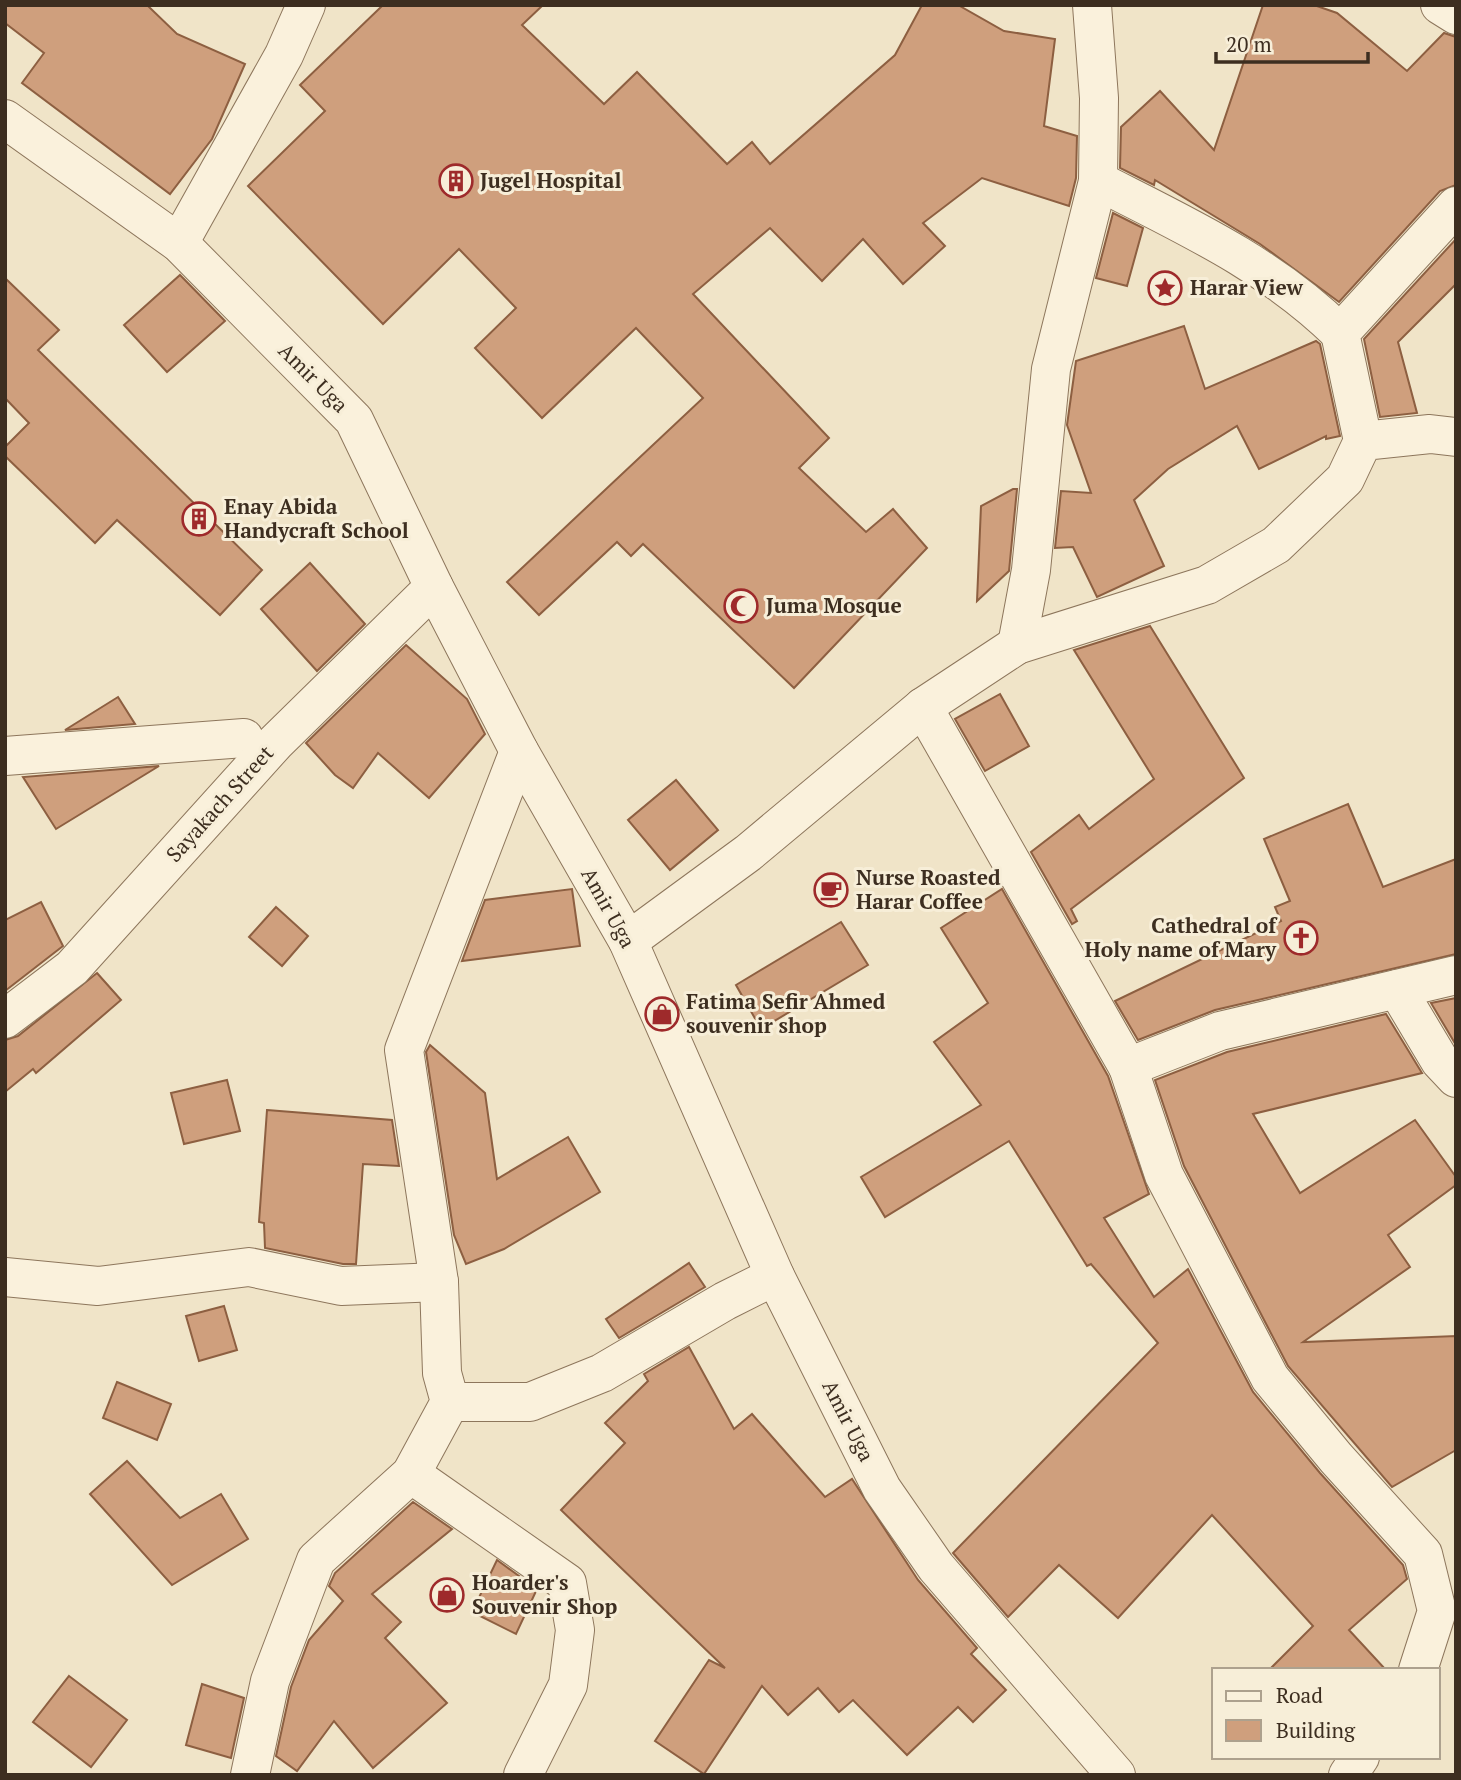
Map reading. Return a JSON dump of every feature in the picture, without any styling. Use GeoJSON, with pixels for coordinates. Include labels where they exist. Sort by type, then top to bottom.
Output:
{"type":"FeatureCollection","features":[{"type":"Feature","properties":{"kind":"street"},"geometry":{"type":"LineString","coordinates":[[179,243],[284,55],[306,5]]}},
{"type":"Feature","properties":{"kind":"street"},"geometry":{"type":"LineString","coordinates":[[1017,645],[1031,570],[1051,369],[1098,181],[1099,98],[1091,5]]}},
{"type":"Feature","properties":{"kind":"street"},"geometry":{"type":"LineString","coordinates":[[1440,5],[1456,15]]}},
{"type":"Feature","properties":{"kind":"street","name":"Amir Uga"},"geometry":{"type":"LineString","coordinates":[[5,119],[179,243],[354,420],[434,587],[519,751],[628,941],[775,1276],[882,1489],[936,1567],[1116,1775]]}},
{"type":"Feature","properties":{"kind":"street"},"geometry":{"type":"LineString","coordinates":[[628,941],[748,853],[923,707],[1017,645],[1207,585],[1276,545],[1345,479],[1363,441],[1340,332],[1312,306],[1245,257],[1098,181]]}},
{"type":"Feature","properties":{"kind":"street"},"geometry":{"type":"LineString","coordinates":[[1340,332],[1456,206]]}},
{"type":"Feature","properties":{"kind":"street"},"geometry":{"type":"LineString","coordinates":[[1363,441],[1430,434],[1456,437]]}},
{"type":"Feature","properties":{"kind":"street","name":"Sayakach Street"},"geometry":{"type":"LineString","coordinates":[[5,1019],[72,968],[275,743],[434,587]]}},
{"type":"Feature","properties":{"kind":"street"},"geometry":{"type":"LineString","coordinates":[[923,707],[1128,1067],[1164,1175],[1270,1378],[1336,1458],[1423,1554],[1437,1611],[1419,1668]]}},
{"type":"Feature","properties":{"kind":"street"},"geometry":{"type":"LineString","coordinates":[[5,756],[244,738]]}},
{"type":"Feature","properties":{"kind":"street"},"geometry":{"type":"LineString","coordinates":[[250,1775],[270,1681],[316,1560],[411,1474],[450,1402],[443,1373],[439,1282],[404,1050],[519,751]]}},
{"type":"Feature","properties":{"kind":"street"},"geometry":{"type":"LineString","coordinates":[[1128,1067],[1220,1031],[1456,975]]}},
{"type":"Feature","properties":{"kind":"street"},"geometry":{"type":"LineString","coordinates":[[1397,989],[1440,1061],[1456,1077]]}},
{"type":"Feature","properties":{"kind":"street"},"geometry":{"type":"LineString","coordinates":[[5,1277],[98,1286],[249,1267],[341,1286],[439,1282]]}},
{"type":"Feature","properties":{"kind":"street"},"geometry":{"type":"LineString","coordinates":[[450,1402],[530,1402],[602,1373],[725,1301],[775,1276]]}},
{"type":"Feature","properties":{"kind":"street"},"geometry":{"type":"LineString","coordinates":[[411,1474],[567,1583],[575,1630],[568,1685],[523,1775]]}},
{"type":"Feature","properties":{"kind":"street"},"geometry":{"type":"LineString","coordinates":[[1348,1775],[1359,1759]]}},
{"type":"Feature","properties":{"kind":"building"},"geometry":{"type":"Polygon","coordinates":[[[5,5],[147,5],[177,34],[245,64],[212,139],[170,194],[22,83],[44,53],[5,23],[5,5]]]}},
{"type":"Feature","properties":{"kind":"building"},"geometry":{"type":"Polygon","coordinates":[[[383,5],[543,5],[522,25],[604,104],[637,72],[727,164],[752,142],[770,164],[895,55],[922,5],[958,5],[1004,31],[1055,39],[1044,126],[1077,136],[1076,178],[1069,206],[982,178],[923,223],[945,246],[903,284],[863,239],[822,281],[770,228],[693,294],[829,438],[799,468],[866,532],[893,509],[927,548],[794,688],[643,544],[631,556],[617,542],[539,615],[507,582],[703,398],[636,328],[542,418],[475,348],[516,308],[459,249],[383,324],[248,186],[325,111],[300,85],[383,5]]]}},
{"type":"Feature","properties":{"kind":"building"},"geometry":{"type":"Polygon","coordinates":[[[1263,5],[1314,5],[1337,13],[1407,71],[1444,33],[1456,37],[1456,185],[1440,191],[1339,302],[1260,244],[1155,180],[1154,185],[1120,168],[1121,127],[1160,91],[1214,150],[1263,5]]]}},
{"type":"Feature","properties":{"kind":"building"},"geometry":{"type":"Polygon","coordinates":[[[1113,213],[1143,228],[1127,286],[1096,278],[1113,213]]]}},
{"type":"Feature","properties":{"kind":"building"},"geometry":{"type":"Polygon","coordinates":[[[1456,239],[1456,284],[1398,342],[1417,413],[1380,417],[1364,339],[1456,239]]]}},
{"type":"Feature","properties":{"kind":"building"},"geometry":{"type":"Polygon","coordinates":[[[180,275],[225,321],[167,372],[124,325],[180,275]]]}},
{"type":"Feature","properties":{"kind":"building"},"geometry":{"type":"Polygon","coordinates":[[[5,278],[59,330],[38,350],[262,570],[220,615],[117,520],[95,543],[5,456],[5,447],[29,423],[5,398],[5,278]]]}},
{"type":"Feature","properties":{"kind":"building"},"geometry":{"type":"Polygon","coordinates":[[[1184,326],[1205,389],[1316,341],[1320,344],[1340,436],[1326,439],[1326,436],[1259,469],[1237,426],[1168,469],[1134,500],[1164,566],[1097,597],[1073,547],[1055,548],[1061,491],[1091,493],[1067,425],[1076,361],[1184,326]]]}},
{"type":"Feature","properties":{"kind":"building"},"geometry":{"type":"Polygon","coordinates":[[[1017,489],[1009,571],[977,601],[981,506],[1017,489]]]}},
{"type":"Feature","properties":{"kind":"building"},"geometry":{"type":"Polygon","coordinates":[[[310,563],[365,624],[317,671],[261,609],[310,563]]]}},
{"type":"Feature","properties":{"kind":"building"},"geometry":{"type":"Polygon","coordinates":[[[1150,626],[1244,778],[1071,909],[1077,921],[1072,924],[1031,852],[1079,815],[1089,829],[1154,779],[1074,650],[1150,626]]]}},
{"type":"Feature","properties":{"kind":"building"},"geometry":{"type":"Polygon","coordinates":[[[406,645],[467,699],[485,734],[429,798],[378,753],[353,788],[335,775],[306,743],[406,645]]]}},
{"type":"Feature","properties":{"kind":"building"},"geometry":{"type":"Polygon","coordinates":[[[1000,694],[1029,746],[985,771],[955,719],[1000,694]]]}},
{"type":"Feature","properties":{"kind":"building"},"geometry":{"type":"Polygon","coordinates":[[[118,697],[135,724],[65,730],[118,697]]]}},
{"type":"Feature","properties":{"kind":"building"},"geometry":{"type":"Polygon","coordinates":[[[159,766],[56,829],[23,777],[159,766]]]}},
{"type":"Feature","properties":{"kind":"building"},"geometry":{"type":"Polygon","coordinates":[[[676,780],[718,830],[670,870],[628,820],[676,780]]]}},
{"type":"Feature","properties":{"kind":"building"},"geometry":{"type":"Polygon","coordinates":[[[1348,804],[1383,887],[1456,859],[1456,954],[1215,1010],[1138,1040],[1115,1001],[1281,921],[1275,907],[1290,901],[1264,839],[1348,804]]]}},
{"type":"Feature","properties":{"kind":"building"},"geometry":{"type":"Polygon","coordinates":[[[572,889],[580,946],[462,961],[485,900],[572,889]]]}},
{"type":"Feature","properties":{"kind":"building"},"geometry":{"type":"Polygon","coordinates":[[[1002,889],[1108,1076],[1149,1194],[1104,1218],[1154,1297],[1188,1269],[1253,1392],[1320,1473],[1403,1565],[1407,1579],[1349,1630],[1384,1668],[1271,1668],[1313,1626],[1212,1515],[1118,1618],[1059,1565],[1008,1617],[953,1553],[1158,1343],[1091,1264],[1087,1266],[1009,1141],[885,1217],[861,1177],[981,1105],[934,1042],[988,1003],[941,928],[1002,889]]]}},
{"type":"Feature","properties":{"kind":"building"},"geometry":{"type":"Polygon","coordinates":[[[41,902],[63,946],[5,991],[5,920],[41,902]]]}},
{"type":"Feature","properties":{"kind":"building"},"geometry":{"type":"Polygon","coordinates":[[[276,907],[308,936],[282,966],[249,937],[276,907]]]}},
{"type":"Feature","properties":{"kind":"building"},"geometry":{"type":"Polygon","coordinates":[[[841,922],[868,965],[761,1029],[736,985],[841,922]]]}},
{"type":"Feature","properties":{"kind":"building"},"geometry":{"type":"Polygon","coordinates":[[[97,973],[121,1000],[36,1073],[33,1069],[5,1092],[5,1040],[18,1036],[97,973]]]}},
{"type":"Feature","properties":{"kind":"building"},"geometry":{"type":"Polygon","coordinates":[[[1456,998],[1456,1045],[1431,1003],[1456,998]]]}},
{"type":"Feature","properties":{"kind":"building"},"geometry":{"type":"Polygon","coordinates":[[[1386,1014],[1422,1073],[1253,1114],[1300,1193],[1415,1120],[1456,1177],[1456,1185],[1388,1235],[1410,1267],[1303,1342],[1456,1336],[1456,1450],[1392,1487],[1288,1366],[1184,1166],[1155,1080],[1227,1052],[1386,1014]]]}},
{"type":"Feature","properties":{"kind":"building"},"geometry":{"type":"Polygon","coordinates":[[[430,1045],[485,1093],[497,1179],[568,1137],[600,1192],[504,1249],[466,1264],[454,1235],[426,1052],[430,1045]]]}},
{"type":"Feature","properties":{"kind":"building"},"geometry":{"type":"Polygon","coordinates":[[[227,1080],[240,1131],[184,1144],[171,1093],[227,1080]]]}},
{"type":"Feature","properties":{"kind":"building"},"geometry":{"type":"Polygon","coordinates":[[[267,1110],[392,1120],[399,1166],[363,1164],[356,1264],[343,1264],[265,1248],[264,1223],[259,1222],[267,1110]]]}},
{"type":"Feature","properties":{"kind":"building"},"geometry":{"type":"Polygon","coordinates":[[[689,1263],[705,1287],[619,1338],[606,1319],[689,1263]]]}},
{"type":"Feature","properties":{"kind":"building"},"geometry":{"type":"Polygon","coordinates":[[[224,1306],[237,1350],[199,1361],[186,1316],[224,1306]]]}},
{"type":"Feature","properties":{"kind":"building"},"geometry":{"type":"Polygon","coordinates":[[[689,1347],[734,1429],[752,1414],[825,1497],[852,1479],[918,1580],[977,1648],[971,1654],[1006,1690],[973,1722],[958,1707],[907,1755],[853,1700],[839,1712],[818,1688],[788,1715],[762,1686],[704,1774],[655,1741],[709,1660],[725,1668],[561,1510],[625,1443],[605,1423],[648,1381],[644,1374],[689,1347]]]}},
{"type":"Feature","properties":{"kind":"building"},"geometry":{"type":"Polygon","coordinates":[[[117,1382],[171,1404],[157,1440],[103,1418],[117,1382]]]}},
{"type":"Feature","properties":{"kind":"building"},"geometry":{"type":"Polygon","coordinates":[[[127,1461],[180,1518],[221,1494],[248,1539],[172,1585],[90,1494],[127,1461]]]}},
{"type":"Feature","properties":{"kind":"building"},"geometry":{"type":"Polygon","coordinates":[[[413,1502],[452,1529],[372,1594],[401,1622],[385,1638],[447,1703],[373,1768],[334,1721],[297,1771],[276,1756],[291,1687],[309,1640],[343,1601],[329,1586],[335,1573],[413,1502]]]}},
{"type":"Feature","properties":{"kind":"building"},"geometry":{"type":"Polygon","coordinates":[[[497,1560],[537,1589],[516,1634],[472,1612],[497,1560]]]}},
{"type":"Feature","properties":{"kind":"building"},"geometry":{"type":"Polygon","coordinates":[[[69,1676],[127,1720],[91,1767],[33,1722],[69,1676]]]}},
{"type":"Feature","properties":{"kind":"building"},"geometry":{"type":"Polygon","coordinates":[[[202,1684],[244,1698],[231,1758],[186,1745],[202,1684]]]}},
{"type":"Feature","properties":{"kind":"place","name":"Jugel Hospital"},"geometry":{"type":"Point","coordinates":[456,181]}},
{"type":"Feature","properties":{"kind":"place","name":"Harar View"},"geometry":{"type":"Point","coordinates":[1165,288]}},
{"type":"Feature","properties":{"kind":"place","name":"Enay Abida Handycraft School"},"geometry":{"type":"Point","coordinates":[199,519]}},
{"type":"Feature","properties":{"kind":"place","name":"Juma Mosque"},"geometry":{"type":"Point","coordinates":[741,606]}},
{"type":"Feature","properties":{"kind":"place","name":"Nurse Roasted Harar Coffee"},"geometry":{"type":"Point","coordinates":[831,890]}},
{"type":"Feature","properties":{"kind":"place","name":"Cathedral of Holy name of Mary"},"geometry":{"type":"Point","coordinates":[1301,938]}},
{"type":"Feature","properties":{"kind":"place","name":"Fatima Sefir Ahmed souvenir shop"},"geometry":{"type":"Point","coordinates":[662,1014]}},
{"type":"Feature","properties":{"kind":"place","name":"Hoarder's Souvenir Shop"},"geometry":{"type":"Point","coordinates":[447,1595]}}]}
